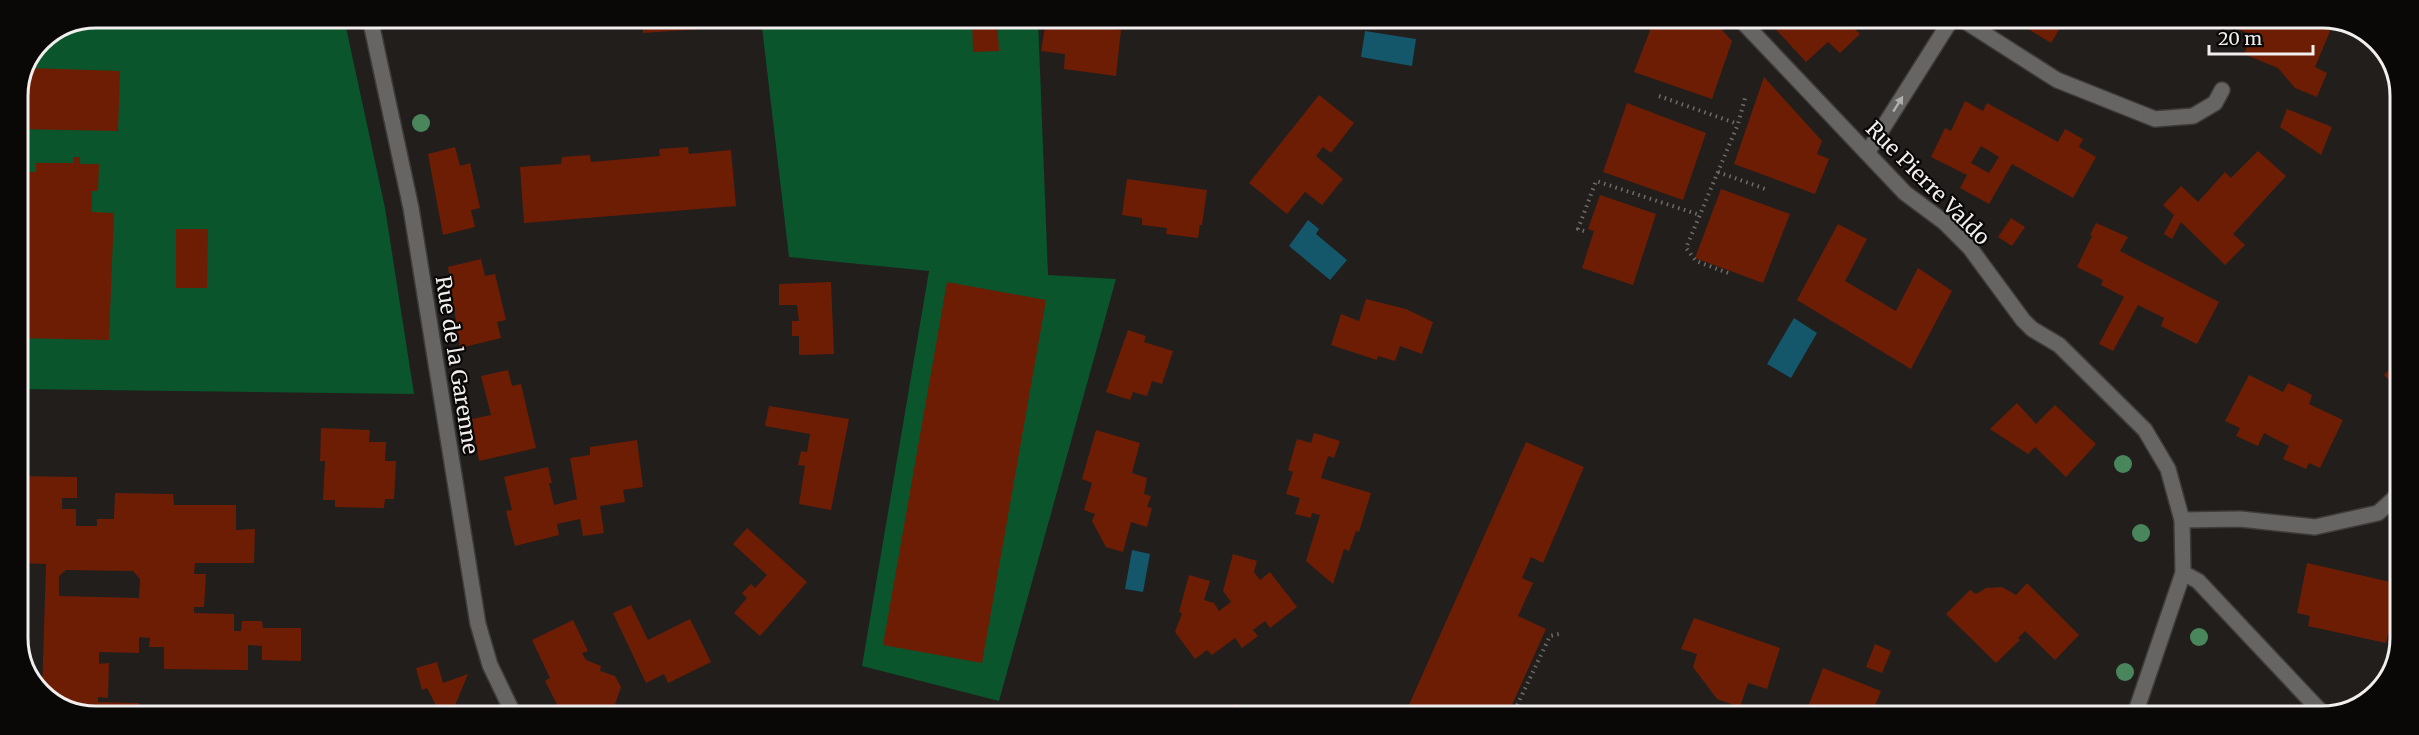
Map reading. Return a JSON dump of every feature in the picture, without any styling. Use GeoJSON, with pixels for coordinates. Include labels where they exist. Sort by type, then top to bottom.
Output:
{"type":"FeatureCollection","features":[{"type":"Feature","properties":{"kind":"street","name":"Rue de la Garenne"},"geometry":{"type":"LineString","coordinates":[[372,28],[411,208],[478,624],[490,665],[510,706]]}},
{"type":"Feature","properties":{"kind":"street","name":"Rue Pierre Valdo"},"geometry":{"type":"LineString","coordinates":[[1749,28],[1905,193],[1944,222],[1970,248],[2012,309],[2032,330],[2059,345],[2145,430],[2168,469],[2182,520],[2183,573],[2138,706]]}},
{"type":"Feature","properties":{"kind":"street"},"geometry":{"type":"LineString","coordinates":[[1867,153],[1946,28]]}},
{"type":"Feature","properties":{"kind":"street"},"geometry":{"type":"LineString","coordinates":[[1976,28],[2057,80],[2155,119],[2193,116],[2215,103],[2222,90]]}},
{"type":"Feature","properties":{"kind":"street"},"geometry":{"type":"LineString","coordinates":[[2182,520],[2240,519],[2315,527],[2378,513],[2390,502]]}},
{"type":"Feature","properties":{"kind":"street"},"geometry":{"type":"LineString","coordinates":[[2183,573],[2198,581],[2316,706]]}},
{"type":"Feature","properties":{"kind":"path"},"geometry":{"type":"LineString","coordinates":[[1659,96],[1738,124]]}},
{"type":"Feature","properties":{"kind":"path"},"geometry":{"type":"LineString","coordinates":[[1728,273],[1696,261],[1686,248],[1738,124],[1745,98]]}},
{"type":"Feature","properties":{"kind":"path"},"geometry":{"type":"LineString","coordinates":[[1718,172],[1768,190]]}},
{"type":"Feature","properties":{"kind":"path"},"geometry":{"type":"LineString","coordinates":[[1584,231],[1578,229],[1596,181],[1700,215]]}},
{"type":"Feature","properties":{"kind":"path"},"geometry":{"type":"LineString","coordinates":[[1517,706],[1550,636],[1563,633]]}},
{"type":"Feature","properties":{"kind":"green space"},"geometry":{"type":"Polygon","coordinates":[[[96,28],[346,28],[385,208],[414,394],[29,389],[28,96],[34,70],[48,48],[70,34],[96,28]]]}},
{"type":"Feature","properties":{"kind":"green space"},"geometry":{"type":"Polygon","coordinates":[[[762,28],[1038,28],[1048,275],[1116,279],[999,701],[862,666],[929,271],[789,257],[762,28]]]}},
{"type":"Feature","properties":{"kind":"water"},"geometry":{"type":"Polygon","coordinates":[[[1365,31],[1416,39],[1412,66],[1361,57],[1365,31]]]}},
{"type":"Feature","properties":{"kind":"water"},"geometry":{"type":"Polygon","coordinates":[[[1308,220],[1319,229],[1316,234],[1347,260],[1330,280],[1289,246],[1308,220]]]}},
{"type":"Feature","properties":{"kind":"water"},"geometry":{"type":"Polygon","coordinates":[[[1794,318],[1817,333],[1791,378],[1767,364],[1794,318]]]}},
{"type":"Feature","properties":{"kind":"water"},"geometry":{"type":"Polygon","coordinates":[[[1132,550],[1150,554],[1143,592],[1125,589],[1132,550]]]}},
{"type":"Feature","properties":{"kind":"building"},"geometry":{"type":"Polygon","coordinates":[[[643,28],[716,28],[643,33],[643,28]]]}},
{"type":"Feature","properties":{"kind":"building"},"geometry":{"type":"Polygon","coordinates":[[[972,28],[998,28],[999,51],[973,52],[972,28]]]}},
{"type":"Feature","properties":{"kind":"building"},"geometry":{"type":"Polygon","coordinates":[[[1045,28],[1121,30],[1116,76],[1064,69],[1065,54],[1041,51],[1045,28]]]}},
{"type":"Feature","properties":{"kind":"building"},"geometry":{"type":"Polygon","coordinates":[[[1651,28],[1720,28],[1732,41],[1712,99],[1634,72],[1651,28]]]}},
{"type":"Feature","properties":{"kind":"building"},"geometry":{"type":"Polygon","coordinates":[[[1774,28],[1854,28],[1860,34],[1840,53],[1828,42],[1806,62],[1774,28]]]}},
{"type":"Feature","properties":{"kind":"building"},"geometry":{"type":"Polygon","coordinates":[[[2027,28],[2060,28],[2051,43],[2027,28]]]}},
{"type":"Feature","properties":{"kind":"building"},"geometry":{"type":"Polygon","coordinates":[[[2235,28],[2331,29],[2315,67],[2327,73],[2317,97],[2295,88],[2278,68],[2244,54],[2252,35],[2235,28]]]}},
{"type":"Feature","properties":{"kind":"building"},"geometry":{"type":"Polygon","coordinates":[[[35,68],[120,71],[118,131],[28,129],[28,96],[35,68]]]}},
{"type":"Feature","properties":{"kind":"building"},"geometry":{"type":"Polygon","coordinates":[[[1764,77],[1822,141],[1817,154],[1829,159],[1815,194],[1734,164],[1764,77]]]}},
{"type":"Feature","properties":{"kind":"building"},"geometry":{"type":"Polygon","coordinates":[[[1319,95],[1354,123],[1331,153],[1323,147],[1316,156],[1343,179],[1322,205],[1305,192],[1287,214],[1249,183],[1319,95]]]}},
{"type":"Feature","properties":{"kind":"building"},"geometry":{"type":"Polygon","coordinates":[[[1965,101],[1983,111],[1987,103],[2058,142],[2065,129],[2083,139],[2079,147],[2096,157],[2073,198],[2012,164],[1989,204],[1960,188],[1967,175],[1931,157],[1945,128],[1951,131],[1965,101]],[[1981,146],[1971,163],[1989,173],[1999,157],[1981,146]]]}},
{"type":"Feature","properties":{"kind":"building"},"geometry":{"type":"Polygon","coordinates":[[[1627,103],[1706,133],[1683,200],[1603,172],[1627,103]]]}},
{"type":"Feature","properties":{"kind":"building"},"geometry":{"type":"Polygon","coordinates":[[[2287,109],[2332,127],[2321,155],[2280,127],[2287,109]]]}},
{"type":"Feature","properties":{"kind":"building"},"geometry":{"type":"Polygon","coordinates":[[[455,147],[460,166],[470,163],[480,208],[471,210],[475,227],[443,235],[428,154],[455,147]]]}},
{"type":"Feature","properties":{"kind":"building"},"geometry":{"type":"Polygon","coordinates":[[[688,147],[689,154],[731,150],[736,206],[524,223],[520,167],[561,164],[562,157],[590,155],[591,162],[660,156],[659,149],[688,147]]]}},
{"type":"Feature","properties":{"kind":"building"},"geometry":{"type":"Polygon","coordinates":[[[2258,151],[2286,176],[2233,234],[2245,245],[2225,265],[2181,222],[2172,239],[2164,234],[2174,215],[2163,205],[2181,186],[2198,202],[2225,172],[2231,178],[2258,151]]]}},
{"type":"Feature","properties":{"kind":"building"},"geometry":{"type":"Polygon","coordinates":[[[73,157],[80,157],[80,164],[99,164],[98,191],[92,191],[92,212],[114,213],[109,340],[28,338],[28,172],[36,172],[36,163],[73,163],[73,157]]]}},
{"type":"Feature","properties":{"kind":"building"},"geometry":{"type":"Polygon","coordinates":[[[1127,179],[1207,190],[1198,238],[1166,234],[1167,228],[1142,225],[1142,218],[1122,215],[1127,179]]]}},
{"type":"Feature","properties":{"kind":"building"},"geometry":{"type":"Polygon","coordinates":[[[1721,189],[1790,214],[1763,283],[1695,258],[1721,189]]]}},
{"type":"Feature","properties":{"kind":"building"},"geometry":{"type":"Polygon","coordinates":[[[1600,195],[1656,214],[1633,285],[1582,268],[1594,231],[1588,229],[1600,195]]]}},
{"type":"Feature","properties":{"kind":"building"},"geometry":{"type":"Polygon","coordinates":[[[2011,218],[2025,227],[2012,246],[1998,237],[2011,218]]]}},
{"type":"Feature","properties":{"kind":"building"},"geometry":{"type":"Polygon","coordinates":[[[2096,223],[2128,237],[2120,251],[2219,302],[2197,344],[2161,326],[2164,318],[2138,305],[2113,351],[2099,344],[2124,297],[2101,285],[2103,280],[2077,267],[2096,223]]]}},
{"type":"Feature","properties":{"kind":"building"},"geometry":{"type":"Polygon","coordinates":[[[1838,224],[1867,239],[1845,281],[1896,311],[1918,268],[1952,291],[1911,369],[1797,300],[1838,224]]]}},
{"type":"Feature","properties":{"kind":"building"},"geometry":{"type":"Polygon","coordinates":[[[176,229],[208,229],[207,288],[176,288],[176,229]]]}},
{"type":"Feature","properties":{"kind":"building"},"geometry":{"type":"Polygon","coordinates":[[[481,259],[485,276],[495,274],[506,320],[497,322],[501,338],[460,348],[448,267],[481,259]]]}},
{"type":"Feature","properties":{"kind":"building"},"geometry":{"type":"Polygon","coordinates":[[[831,282],[834,354],[799,355],[799,336],[792,336],[792,321],[799,321],[797,305],[779,305],[779,284],[831,282]]]}},
{"type":"Feature","properties":{"kind":"building"},"geometry":{"type":"Polygon","coordinates":[[[947,282],[1046,300],[982,663],[883,645],[947,282]]]}},
{"type":"Feature","properties":{"kind":"building"},"geometry":{"type":"Polygon","coordinates":[[[1366,299],[1406,309],[1433,322],[1422,354],[1400,346],[1395,361],[1378,356],[1377,360],[1331,345],[1341,314],[1359,321],[1366,299]]]}},
{"type":"Feature","properties":{"kind":"building"},"geometry":{"type":"Polygon","coordinates":[[[1128,330],[1146,336],[1144,342],[1173,351],[1162,384],[1152,381],[1147,396],[1133,392],[1130,400],[1106,392],[1128,330]]]}},
{"type":"Feature","properties":{"kind":"building"},"geometry":{"type":"Polygon","coordinates":[[[2390,369],[2390,381],[2384,375],[2390,369]]]}},
{"type":"Feature","properties":{"kind":"building"},"geometry":{"type":"Polygon","coordinates":[[[508,370],[512,386],[521,384],[536,448],[479,461],[472,419],[491,415],[481,376],[508,370]]]}},
{"type":"Feature","properties":{"kind":"building"},"geometry":{"type":"Polygon","coordinates":[[[2249,375],[2283,392],[2288,383],[2301,389],[2312,395],[2309,404],[2343,420],[2320,468],[2309,463],[2306,469],[2283,459],[2289,446],[2264,433],[2258,446],[2236,436],[2240,428],[2225,421],[2249,375]]]}},
{"type":"Feature","properties":{"kind":"building"},"geometry":{"type":"Polygon","coordinates":[[[2017,403],[2036,424],[2055,405],[2096,444],[2066,477],[2035,447],[2028,454],[1990,429],[2017,403]]]}},
{"type":"Feature","properties":{"kind":"building"},"geometry":{"type":"Polygon","coordinates":[[[769,406],[849,419],[831,510],[799,504],[805,466],[798,465],[801,451],[807,452],[810,434],[765,426],[769,406]]]}},
{"type":"Feature","properties":{"kind":"building"},"geometry":{"type":"Polygon","coordinates":[[[321,428],[370,430],[369,442],[386,442],[385,461],[396,461],[394,499],[385,499],[384,508],[335,507],[335,500],[323,500],[325,461],[320,461],[321,428]]]}},
{"type":"Feature","properties":{"kind":"building"},"geometry":{"type":"Polygon","coordinates":[[[1096,430],[1140,443],[1132,473],[1147,478],[1144,494],[1151,496],[1147,507],[1152,508],[1147,527],[1131,522],[1123,552],[1106,547],[1092,521],[1095,514],[1084,510],[1092,483],[1082,479],[1096,430]]]}},
{"type":"Feature","properties":{"kind":"building"},"geometry":{"type":"Polygon","coordinates":[[[1314,433],[1340,441],[1334,458],[1328,456],[1321,478],[1371,493],[1359,532],[1356,531],[1349,551],[1344,549],[1333,584],[1306,561],[1320,515],[1312,513],[1311,518],[1295,514],[1300,498],[1286,494],[1293,472],[1288,470],[1297,439],[1311,443],[1314,433]]]}},
{"type":"Feature","properties":{"kind":"building"},"geometry":{"type":"Polygon","coordinates":[[[637,440],[643,487],[623,490],[625,502],[600,506],[604,533],[583,536],[580,519],[557,524],[559,535],[515,546],[506,511],[512,510],[504,477],[548,467],[554,505],[577,499],[570,458],[590,455],[590,447],[637,440]]]}},
{"type":"Feature","properties":{"kind":"building"},"geometry":{"type":"Polygon","coordinates":[[[1526,442],[1584,467],[1543,563],[1531,557],[1522,578],[1533,583],[1518,616],[1546,629],[1511,706],[1408,706],[1526,442]]]}},
{"type":"Feature","properties":{"kind":"building"},"geometry":{"type":"Polygon","coordinates":[[[29,476],[77,477],[77,498],[62,498],[62,509],[76,509],[76,526],[97,526],[97,519],[114,519],[115,493],[173,494],[174,505],[236,505],[236,530],[255,529],[254,563],[195,563],[194,574],[206,574],[204,607],[194,607],[194,613],[234,614],[234,631],[241,631],[242,621],[262,621],[263,628],[301,628],[301,661],[262,660],[262,646],[248,645],[248,670],[164,669],[164,647],[149,647],[150,638],[139,637],[139,653],[99,652],[99,664],[109,663],[108,698],[98,697],[98,702],[139,703],[139,706],[87,706],[70,701],[52,690],[42,679],[46,564],[29,563],[29,476]],[[66,570],[59,576],[59,596],[139,598],[140,579],[133,571],[66,570]]]}},
{"type":"Feature","properties":{"kind":"building"},"geometry":{"type":"Polygon","coordinates":[[[747,528],[807,582],[760,636],[734,613],[747,598],[742,593],[751,584],[755,588],[767,575],[733,544],[747,528]]]}},
{"type":"Feature","properties":{"kind":"building"},"geometry":{"type":"Polygon","coordinates":[[[1233,554],[1257,561],[1254,572],[1260,580],[1270,572],[1297,607],[1270,628],[1265,621],[1253,630],[1258,636],[1242,648],[1235,638],[1212,655],[1207,650],[1195,659],[1175,632],[1182,613],[1179,612],[1189,575],[1210,581],[1204,600],[1214,603],[1219,611],[1231,602],[1223,591],[1233,554]]]}},
{"type":"Feature","properties":{"kind":"building"},"geometry":{"type":"Polygon","coordinates":[[[2307,563],[2390,582],[2390,633],[2388,633],[2386,643],[2308,626],[2310,616],[2297,613],[2307,563]]]}},
{"type":"Feature","properties":{"kind":"building"},"geometry":{"type":"Polygon","coordinates":[[[2027,583],[2079,635],[2055,660],[2025,631],[2018,638],[2020,640],[1996,663],[1946,614],[1970,590],[1976,594],[1986,588],[2002,587],[2016,595],[2027,583]]]}},
{"type":"Feature","properties":{"kind":"building"},"geometry":{"type":"Polygon","coordinates":[[[631,605],[648,640],[690,619],[711,662],[668,683],[664,674],[646,683],[613,613],[631,605]]]}},
{"type":"Feature","properties":{"kind":"building"},"geometry":{"type":"Polygon","coordinates":[[[1694,618],[1780,648],[1767,689],[1748,683],[1740,706],[1717,699],[1693,667],[1697,654],[1681,649],[1694,618]]]}},
{"type":"Feature","properties":{"kind":"building"},"geometry":{"type":"Polygon","coordinates":[[[573,620],[588,651],[582,653],[586,660],[601,666],[600,671],[615,676],[621,687],[614,706],[558,706],[545,681],[550,678],[532,640],[573,620]]]}},
{"type":"Feature","properties":{"kind":"building"},"geometry":{"type":"Polygon","coordinates":[[[1875,644],[1891,651],[1882,673],[1866,667],[1875,644]]]}},
{"type":"Feature","properties":{"kind":"building"},"geometry":{"type":"Polygon","coordinates":[[[437,662],[443,683],[468,674],[455,706],[436,706],[427,688],[422,690],[416,668],[437,662]]]}},
{"type":"Feature","properties":{"kind":"building"},"geometry":{"type":"Polygon","coordinates":[[[1823,668],[1881,691],[1875,706],[1808,706],[1823,668]]]}}]}
